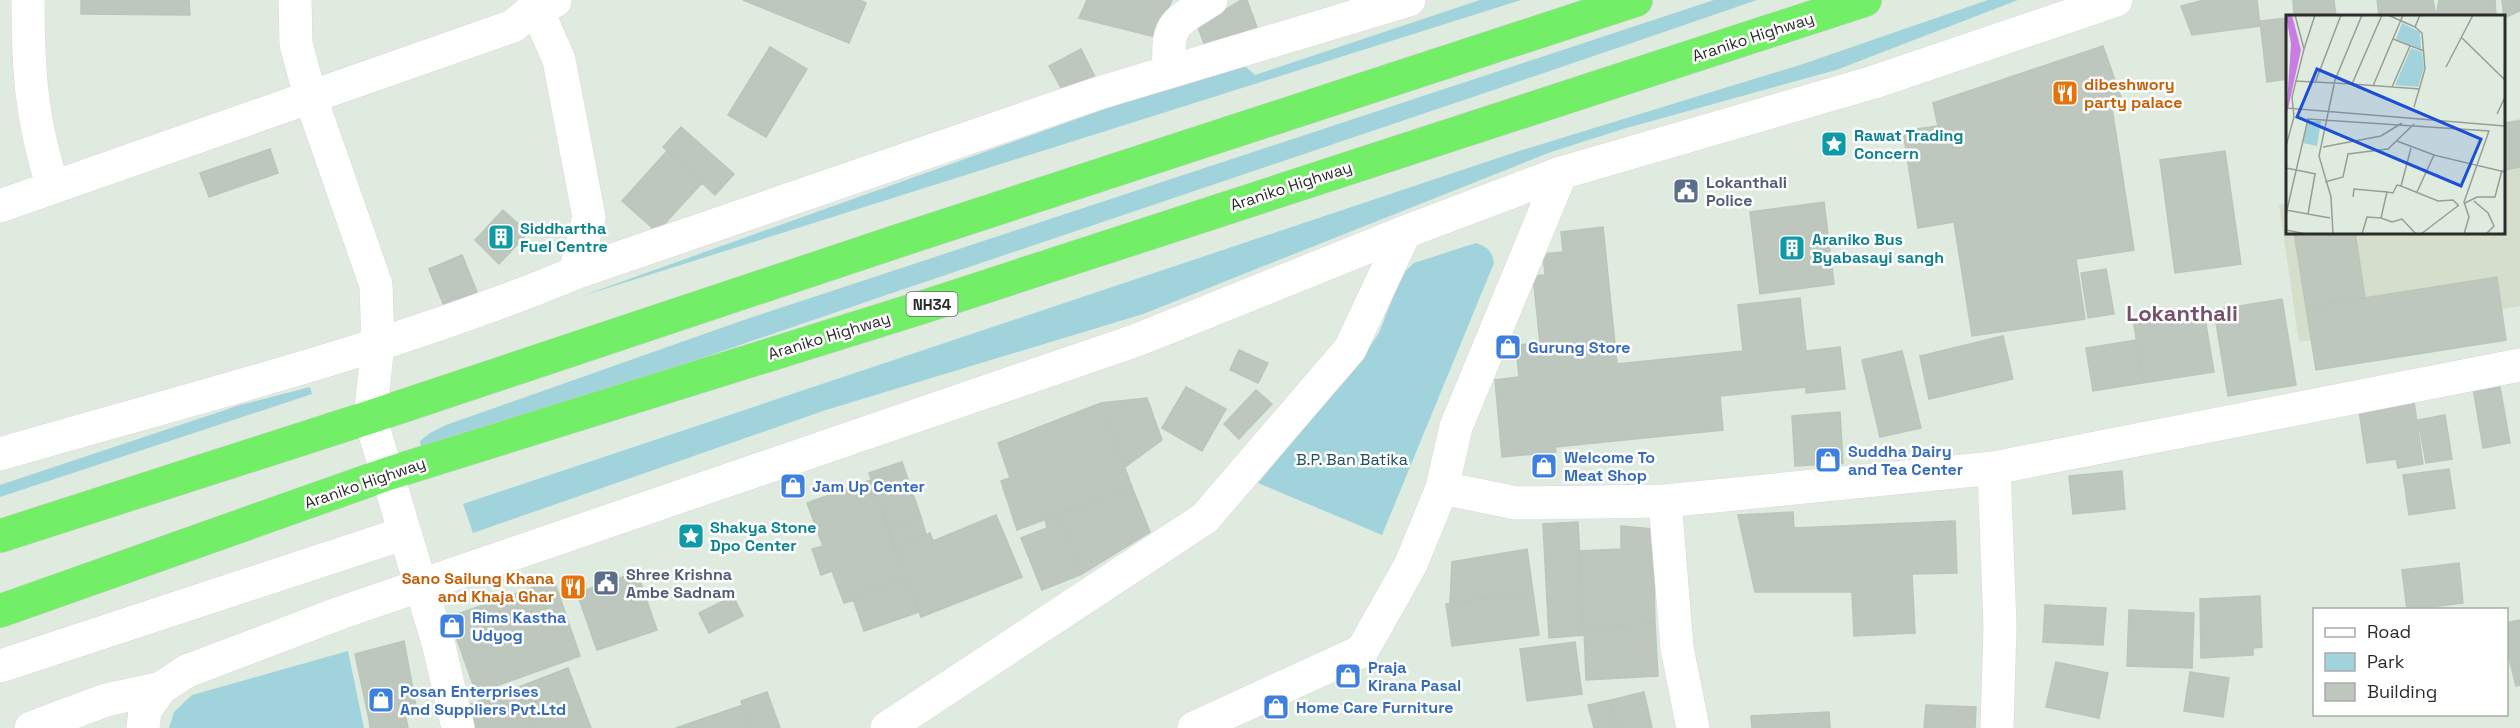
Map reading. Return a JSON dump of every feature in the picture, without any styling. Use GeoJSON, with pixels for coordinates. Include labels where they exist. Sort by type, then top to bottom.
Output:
{"type":"FeatureCollection","features":[{"type":"Feature","properties":{"kind":"highway"},"geometry":{"type":"LineString","coordinates":[[0,536],[370,417],[898,241],[1636,0]]}},
{"type":"Feature","properties":{"kind":"highway","name":"Araniko Highway"},"geometry":{"type":"LineString","coordinates":[[0,611],[387,474],[923,307],[1865,0]]}},
{"type":"Feature","properties":{"kind":"street"},"geometry":{"type":"LineString","coordinates":[[28,0],[28,71],[39,146],[53,187]]}},
{"type":"Feature","properties":{"kind":"street"},"geometry":{"type":"LineString","coordinates":[[295,0],[296,44],[310,96],[376,285],[378,344],[370,417],[421,584],[458,728]]}},
{"type":"Feature","properties":{"kind":"street"},"geometry":{"type":"LineString","coordinates":[[1169,71],[1168,39],[1178,21],[1211,0]]}},
{"type":"Feature","properties":{"kind":"street"},"geometry":{"type":"LineString","coordinates":[[0,454],[378,344],[508,301],[575,273],[1169,71],[1409,0]]}},
{"type":"Feature","properties":{"kind":"street"},"geometry":{"type":"LineString","coordinates":[[143,728],[146,710],[161,688],[187,670],[421,584],[515,555],[701,487],[1137,340],[1405,231],[1561,173],[1874,82],[2116,0]]}},
{"type":"Feature","properties":{"kind":"street"},"geometry":{"type":"LineString","coordinates":[[0,206],[513,26],[545,2],[559,60],[589,217],[575,273]]}},
{"type":"Feature","properties":{"kind":"street"},"geometry":{"type":"LineString","coordinates":[[1194,728],[1362,651],[1411,564],[1442,488],[1456,427],[1561,173]]}},
{"type":"Feature","properties":{"kind":"street"},"geometry":{"type":"LineString","coordinates":[[887,728],[1205,518],[1350,349],[1405,231]]}},
{"type":"Feature","properties":{"kind":"street"},"geometry":{"type":"LineString","coordinates":[[1442,488],[1516,503],[1665,501],[1994,468],[2520,365]]}},
{"type":"Feature","properties":{"kind":"street"},"geometry":{"type":"LineString","coordinates":[[1994,468],[2001,626],[1997,728]]}},
{"type":"Feature","properties":{"kind":"street"},"geometry":{"type":"LineString","coordinates":[[1665,501],[1677,648],[1693,728]]}},
{"type":"Feature","properties":{"kind":"street"},"geometry":{"type":"LineString","coordinates":[[0,666],[405,532]]}},
{"type":"Feature","properties":{"kind":"street"},"geometry":{"type":"LineString","coordinates":[[31,728],[106,700],[161,688]]}},
{"type":"Feature","properties":{"kind":"shaded area"},"geometry":{"type":"Polygon","coordinates":[[[2520,119],[2520,306],[2299,342],[2279,205],[2286,203],[2286,234],[2505,234],[2505,122],[2520,119]]]}},
{"type":"Feature","properties":{"kind":"green space"},"geometry":{"type":"Polygon","coordinates":[[[1480,0],[1521,0],[579,297],[1239,61],[1255,75],[1480,0]]]}},
{"type":"Feature","properties":{"kind":"green space"},"geometry":{"type":"Polygon","coordinates":[[[1714,0],[1757,0],[422,455],[420,441],[446,425],[741,321],[1714,0]]]}},
{"type":"Feature","properties":{"kind":"green space"},"geometry":{"type":"Polygon","coordinates":[[[1988,0],[2018,0],[1836,70],[1623,129],[1551,152],[1143,314],[826,410],[473,533],[463,504],[1522,150],[1803,64],[1988,0]]]}},
{"type":"Feature","properties":{"kind":"green space","name":"B.P. Ban Batika"},"geometry":{"type":"Polygon","coordinates":[[[1476,243],[1489,250],[1494,263],[1382,535],[1258,483],[1361,360],[1379,333],[1402,274],[1414,263],[1476,243]]]}},
{"type":"Feature","properties":{"kind":"green space"},"geometry":{"type":"Polygon","coordinates":[[[310,387],[312,394],[0,497],[0,485],[240,405],[310,387]]]}},
{"type":"Feature","properties":{"kind":"green space"},"geometry":{"type":"Polygon","coordinates":[[[348,651],[364,728],[169,728],[174,712],[192,695],[348,651]]]}},
{"type":"Feature","properties":{"kind":"building"},"geometry":{"type":"Polygon","coordinates":[[[81,0],[189,0],[190,15],[81,14],[81,0]]]}},
{"type":"Feature","properties":{"kind":"building"},"geometry":{"type":"Polygon","coordinates":[[[743,0],[860,0],[866,3],[849,43],[743,0]]]}},
{"type":"Feature","properties":{"kind":"building"},"geometry":{"type":"Polygon","coordinates":[[[1087,0],[1172,0],[1156,37],[1079,18],[1087,0]]]}},
{"type":"Feature","properties":{"kind":"building"},"geometry":{"type":"Polygon","coordinates":[[[1241,0],[1247,0],[1259,33],[1205,46],[1198,27],[1241,0]]]}},
{"type":"Feature","properties":{"kind":"building"},"geometry":{"type":"Polygon","coordinates":[[[2204,0],[2257,0],[2260,26],[2192,35],[2181,6],[2204,0]]]}},
{"type":"Feature","properties":{"kind":"building"},"geometry":{"type":"Polygon","coordinates":[[[2293,0],[2334,0],[2336,15],[2294,15],[2293,0]]]}},
{"type":"Feature","properties":{"kind":"building"},"geometry":{"type":"Polygon","coordinates":[[[2377,0],[2433,0],[2436,15],[2379,15],[2377,0]]]}},
{"type":"Feature","properties":{"kind":"building"},"geometry":{"type":"Polygon","coordinates":[[[2439,0],[2495,0],[2496,15],[2436,15],[2439,0]]]}},
{"type":"Feature","properties":{"kind":"building"},"geometry":{"type":"Polygon","coordinates":[[[2502,0],[2520,0],[2520,11],[2505,18],[2502,0]]]}},
{"type":"Feature","properties":{"kind":"building"},"geometry":{"type":"Polygon","coordinates":[[[2286,18],[2286,79],[2267,82],[2260,21],[2286,18]]]}},
{"type":"Feature","properties":{"kind":"building"},"geometry":{"type":"Polygon","coordinates":[[[2103,46],[2124,106],[2112,108],[2134,250],[2076,259],[2085,319],[1972,336],[1954,222],[1918,228],[1903,131],[1938,126],[1933,103],[2103,46]]]}},
{"type":"Feature","properties":{"kind":"building"},"geometry":{"type":"Polygon","coordinates":[[[770,47],[807,69],[766,137],[728,115],[770,47]]]}},
{"type":"Feature","properties":{"kind":"building"},"geometry":{"type":"Polygon","coordinates":[[[1081,49],[1095,77],[1064,93],[1049,66],[1081,49]]]}},
{"type":"Feature","properties":{"kind":"building"},"geometry":{"type":"Polygon","coordinates":[[[2520,121],[2520,167],[2505,170],[2505,123],[2520,121]]]}},
{"type":"Feature","properties":{"kind":"building"},"geometry":{"type":"Polygon","coordinates":[[[681,127],[734,174],[715,195],[663,147],[681,127]]]}},
{"type":"Feature","properties":{"kind":"building"},"geometry":{"type":"Polygon","coordinates":[[[270,149],[278,173],[209,197],[200,173],[270,149]]]}},
{"type":"Feature","properties":{"kind":"building"},"geometry":{"type":"Polygon","coordinates":[[[667,151],[702,183],[657,232],[622,201],[667,151]]]}},
{"type":"Feature","properties":{"kind":"building"},"geometry":{"type":"Polygon","coordinates":[[[2225,151],[2241,264],[2175,273],[2160,160],[2225,151]]]}},
{"type":"Feature","properties":{"kind":"building","name":"Araniko Bus Byabasayi sangh"},"geometry":{"type":"Polygon","coordinates":[[[1824,202],[1834,284],[1760,294],[1750,212],[1824,202]]]}},
{"type":"Feature","properties":{"kind":"building","name":"Siddhartha Fuel Centre"},"geometry":{"type":"Polygon","coordinates":[[[503,210],[528,233],[499,264],[475,240],[503,210]]]}},
{"type":"Feature","properties":{"kind":"building"},"geometry":{"type":"Polygon","coordinates":[[[1603,227],[1617,364],[1743,351],[1738,305],[1800,298],[1806,351],[1840,347],[1845,389],[1806,393],[1806,387],[1720,396],[1723,430],[1555,447],[1556,452],[1502,457],[1495,380],[1519,377],[1516,345],[1540,343],[1533,276],[1545,275],[1543,254],[1563,252],[1561,232],[1603,227]]]}},
{"type":"Feature","properties":{"kind":"building"},"geometry":{"type":"Polygon","coordinates":[[[2294,234],[2355,234],[2365,298],[2306,307],[2294,234]]]}},
{"type":"Feature","properties":{"kind":"building"},"geometry":{"type":"Polygon","coordinates":[[[462,255],[477,292],[444,306],[429,269],[462,255]]]}},
{"type":"Feature","properties":{"kind":"building"},"geometry":{"type":"Polygon","coordinates":[[[2106,269],[2114,314],[2088,318],[2081,273],[2106,269]]]}},
{"type":"Feature","properties":{"kind":"building"},"geometry":{"type":"Polygon","coordinates":[[[2497,277],[2506,340],[2316,370],[2306,307],[2497,277]]]}},
{"type":"Feature","properties":{"kind":"building"},"geometry":{"type":"Polygon","coordinates":[[[2282,299],[2296,385],[2228,396],[2214,310],[2282,299]]]}},
{"type":"Feature","properties":{"kind":"building"},"geometry":{"type":"Polygon","coordinates":[[[2203,307],[2214,372],[2143,383],[2133,318],[2203,307]]]}},
{"type":"Feature","properties":{"kind":"building"},"geometry":{"type":"Polygon","coordinates":[[[2003,336],[2013,379],[1929,399],[1920,356],[2003,336]]]}},
{"type":"Feature","properties":{"kind":"building"},"geometry":{"type":"Polygon","coordinates":[[[2136,340],[2143,383],[2093,391],[2086,348],[2136,340]]]}},
{"type":"Feature","properties":{"kind":"building"},"geometry":{"type":"Polygon","coordinates":[[[1239,350],[1268,363],[1258,383],[1230,370],[1239,350]]]}},
{"type":"Feature","properties":{"kind":"building"},"geometry":{"type":"Polygon","coordinates":[[[1902,351],[1921,428],[1880,437],[1862,360],[1902,351]]]}},
{"type":"Feature","properties":{"kind":"building"},"geometry":{"type":"Polygon","coordinates":[[[2498,376],[2510,443],[2483,448],[2472,381],[2498,376]]]}},
{"type":"Feature","properties":{"kind":"building"},"geometry":{"type":"Polygon","coordinates":[[[1186,387],[1226,409],[1202,451],[1162,428],[1186,387]]]}},
{"type":"Feature","properties":{"kind":"building"},"geometry":{"type":"Polygon","coordinates":[[[1256,390],[1272,404],[1239,439],[1224,424],[1256,390]]]}},
{"type":"Feature","properties":{"kind":"building"},"geometry":{"type":"Polygon","coordinates":[[[2413,395],[2423,464],[2398,468],[2396,459],[2367,463],[2358,404],[2413,395]]]}},
{"type":"Feature","properties":{"kind":"building"},"geometry":{"type":"Polygon","coordinates":[[[1147,398],[1162,440],[1125,467],[1101,403],[1147,398]]]}},
{"type":"Feature","properties":{"kind":"building"},"geometry":{"type":"Polygon","coordinates":[[[1101,403],[1132,487],[1017,530],[1001,481],[1010,478],[998,443],[1101,403]]]}},
{"type":"Feature","properties":{"kind":"building"},"geometry":{"type":"Polygon","coordinates":[[[1840,412],[1843,463],[1795,466],[1792,416],[1840,412]]]}},
{"type":"Feature","properties":{"kind":"building"},"geometry":{"type":"Polygon","coordinates":[[[2445,415],[2452,459],[2426,463],[2418,420],[2445,415]]]}},
{"type":"Feature","properties":{"kind":"building"},"geometry":{"type":"Polygon","coordinates":[[[902,462],[921,517],[888,528],[869,473],[902,462]]]}},
{"type":"Feature","properties":{"kind":"building"},"geometry":{"type":"Polygon","coordinates":[[[2449,469],[2455,508],[2409,515],[2403,475],[2449,469]]]}},
{"type":"Feature","properties":{"kind":"building"},"geometry":{"type":"Polygon","coordinates":[[[2122,471],[2125,509],[2073,514],[2069,476],[2122,471]]]}},
{"type":"Feature","properties":{"kind":"building"},"geometry":{"type":"Polygon","coordinates":[[[871,480],[906,577],[852,596],[854,600],[844,603],[832,571],[821,575],[812,549],[823,546],[807,503],[871,480]]]}},
{"type":"Feature","properties":{"kind":"building"},"geometry":{"type":"Polygon","coordinates":[[[1132,487],[1150,532],[1082,574],[1059,514],[1132,487]]]}},
{"type":"Feature","properties":{"kind":"building"},"geometry":{"type":"Polygon","coordinates":[[[1793,512],[1794,528],[1955,521],[1957,573],[1912,574],[1915,633],[1854,636],[1852,592],[1755,592],[1738,515],[1793,512]]]}},
{"type":"Feature","properties":{"kind":"building"},"geometry":{"type":"Polygon","coordinates":[[[1059,514],[1082,574],[1042,590],[1021,538],[1047,528],[1045,519],[1059,514]]]}},
{"type":"Feature","properties":{"kind":"building"},"geometry":{"type":"Polygon","coordinates":[[[996,515],[1022,577],[921,617],[895,548],[930,533],[933,541],[996,515]]]}},
{"type":"Feature","properties":{"kind":"building"},"geometry":{"type":"Polygon","coordinates":[[[921,517],[926,534],[895,548],[888,528],[921,517]]]}},
{"type":"Feature","properties":{"kind":"building"},"geometry":{"type":"Polygon","coordinates":[[[1578,522],[1584,635],[1549,638],[1543,524],[1578,522]]]}},
{"type":"Feature","properties":{"kind":"building"},"geometry":{"type":"Polygon","coordinates":[[[1621,526],[1653,529],[1655,623],[1584,627],[1579,551],[1621,549],[1621,526]]]}},
{"type":"Feature","properties":{"kind":"building"},"geometry":{"type":"Polygon","coordinates":[[[1527,549],[1533,592],[1450,603],[1452,562],[1527,549]]]}},
{"type":"Feature","properties":{"kind":"building"},"geometry":{"type":"Polygon","coordinates":[[[2459,563],[2463,603],[2407,608],[2402,570],[2459,563]]]}},
{"type":"Feature","properties":{"kind":"building"},"geometry":{"type":"Polygon","coordinates":[[[637,572],[657,630],[597,650],[577,593],[637,572]]]}},
{"type":"Feature","properties":{"kind":"building"},"geometry":{"type":"Polygon","coordinates":[[[906,577],[919,612],[864,631],[852,596],[906,577]]]}},
{"type":"Feature","properties":{"kind":"building"},"geometry":{"type":"Polygon","coordinates":[[[554,580],[580,656],[476,693],[449,617],[554,580]]]}},
{"type":"Feature","properties":{"kind":"building"},"geometry":{"type":"Polygon","coordinates":[[[1533,592],[1539,635],[1452,646],[1446,604],[1533,592]]]}},
{"type":"Feature","properties":{"kind":"building"},"geometry":{"type":"Polygon","coordinates":[[[733,596],[743,616],[709,633],[699,613],[733,596]]]}},
{"type":"Feature","properties":{"kind":"building"},"geometry":{"type":"Polygon","coordinates":[[[2260,596],[2262,647],[2253,648],[2253,655],[2201,658],[2200,599],[2260,596]]]}},
{"type":"Feature","properties":{"kind":"building"},"geometry":{"type":"Polygon","coordinates":[[[2045,605],[2106,608],[2103,645],[2043,642],[2045,605]]]}},
{"type":"Feature","properties":{"kind":"building"},"geometry":{"type":"Polygon","coordinates":[[[2129,610],[2194,613],[2192,668],[2127,666],[2129,610]]]}},
{"type":"Feature","properties":{"kind":"building"},"geometry":{"type":"Polygon","coordinates":[[[2520,620],[2520,685],[2516,686],[2508,654],[2508,623],[2520,620]]]}},
{"type":"Feature","properties":{"kind":"building"},"geometry":{"type":"Polygon","coordinates":[[[1655,623],[1658,676],[1586,680],[1584,627],[1655,623]]]}},
{"type":"Feature","properties":{"kind":"building"},"geometry":{"type":"Polygon","coordinates":[[[404,641],[417,711],[369,720],[355,654],[404,641]]]}},
{"type":"Feature","properties":{"kind":"building"},"geometry":{"type":"Polygon","coordinates":[[[1575,642],[1582,694],[1527,701],[1520,649],[1575,642]]]}},
{"type":"Feature","properties":{"kind":"building"},"geometry":{"type":"Polygon","coordinates":[[[2056,662],[2108,673],[2099,718],[2046,707],[2056,662]]]}},
{"type":"Feature","properties":{"kind":"building"},"geometry":{"type":"Polygon","coordinates":[[[568,668],[591,728],[534,728],[519,687],[568,668]]]}},
{"type":"Feature","properties":{"kind":"building"},"geometry":{"type":"Polygon","coordinates":[[[2190,672],[2229,678],[2223,717],[2184,711],[2190,672]]]}},
{"type":"Feature","properties":{"kind":"building"},"geometry":{"type":"Polygon","coordinates":[[[519,687],[534,728],[476,728],[468,705],[519,687]]]}},
{"type":"Feature","properties":{"kind":"building"},"geometry":{"type":"Polygon","coordinates":[[[767,692],[780,728],[751,728],[741,701],[767,692]]]}},
{"type":"Feature","properties":{"kind":"building"},"geometry":{"type":"Polygon","coordinates":[[[1644,692],[1652,728],[1617,728],[1611,700],[1644,692]]]}},
{"type":"Feature","properties":{"kind":"building"},"geometry":{"type":"Polygon","coordinates":[[[1611,700],[1617,728],[1594,728],[1588,705],[1611,700]]]}},
{"type":"Feature","properties":{"kind":"building"},"geometry":{"type":"Polygon","coordinates":[[[743,705],[751,728],[676,728],[743,705]]]}},
{"type":"Feature","properties":{"kind":"building"},"geometry":{"type":"Polygon","coordinates":[[[1926,705],[1976,707],[1975,728],[1924,728],[1926,705]]]}},
{"type":"Feature","properties":{"kind":"building"},"geometry":{"type":"Polygon","coordinates":[[[1829,712],[1830,728],[1752,728],[1751,716],[1829,712]]]}},
{"type":"Feature","properties":{"kind":"building"},"geometry":{"type":"Polygon","coordinates":[[[405,713],[408,728],[370,728],[369,720],[405,713]]]}},
{"type":"Feature","properties":{"kind":"place","name":"dibeshwory party palace"},"geometry":{"type":"Point","coordinates":[2065,93]}},
{"type":"Feature","properties":{"kind":"place","name":"Rawat Trading Concern"},"geometry":{"type":"Point","coordinates":[1834,144]}},
{"type":"Feature","properties":{"kind":"place","name":"Lokanthali Police"},"geometry":{"type":"Point","coordinates":[1686,191]}},
{"type":"Feature","properties":{"kind":"place","name":"Siddhartha Fuel Centre"},"geometry":{"type":"Point","coordinates":[501,237]}},
{"type":"Feature","properties":{"kind":"place","name":"Araniko Bus Byabasayi sangh"},"geometry":{"type":"Point","coordinates":[1792,248]}},
{"type":"Feature","properties":{"kind":"place","name":"Gurung Store"},"geometry":{"type":"Point","coordinates":[1508,347]}},
{"type":"Feature","properties":{"kind":"place","name":"Suddha Dairy and Tea Center"},"geometry":{"type":"Point","coordinates":[1828,460]}},
{"type":"Feature","properties":{"kind":"place","name":"Welcome To Meat Shop"},"geometry":{"type":"Point","coordinates":[1544,466]}},
{"type":"Feature","properties":{"kind":"place","name":"Jam Up Center"},"geometry":{"type":"Point","coordinates":[793,486]}},
{"type":"Feature","properties":{"kind":"place","name":"Shakya Stone Dpo Center"},"geometry":{"type":"Point","coordinates":[691,536]}},
{"type":"Feature","properties":{"kind":"place","name":"Shree Krishna Ambe Sadnam"},"geometry":{"type":"Point","coordinates":[606,583]}},
{"type":"Feature","properties":{"kind":"place","name":"Sano Sailung Khana and Khaja Ghar"},"geometry":{"type":"Point","coordinates":[573,587]}},
{"type":"Feature","properties":{"kind":"place","name":"Rims Kastha Udyog"},"geometry":{"type":"Point","coordinates":[452,626]}},
{"type":"Feature","properties":{"kind":"place","name":"Praja Kirana Pasal"},"geometry":{"type":"Point","coordinates":[1348,676]}},
{"type":"Feature","properties":{"kind":"place","name":"Posan Enterprises And Suppliers Pvt.Ltd"},"geometry":{"type":"Point","coordinates":[381,700]}},
{"type":"Feature","properties":{"kind":"place","name":"Home Care Furniture"},"geometry":{"type":"Point","coordinates":[1276,707]}},
{"type":"Feature","properties":{"kind":"district","name":"Lokanthali"},"geometry":{"type":"Point","coordinates":[2182,313]}}]}
